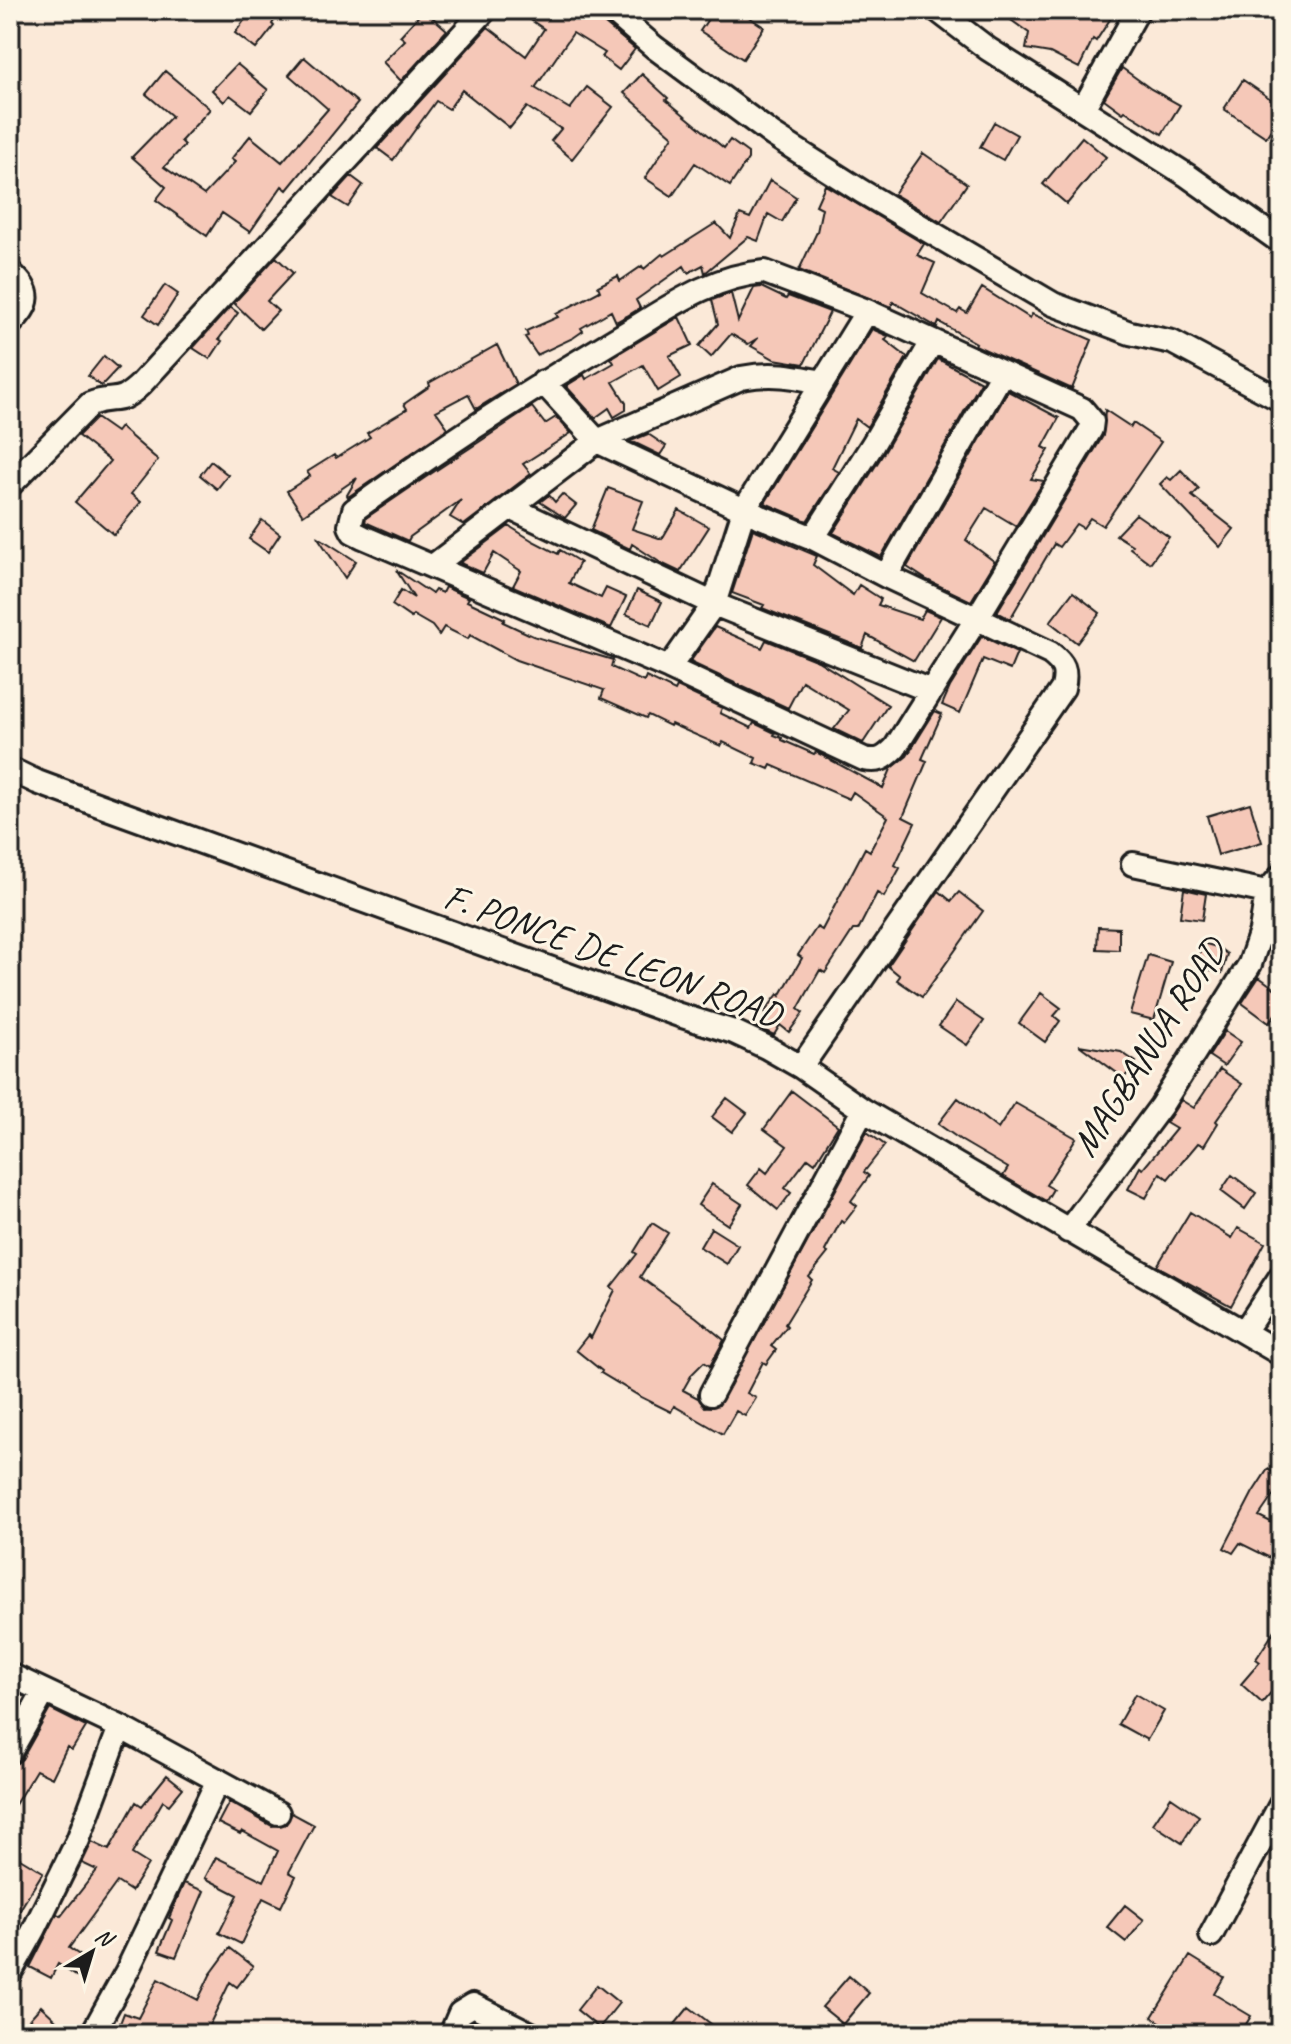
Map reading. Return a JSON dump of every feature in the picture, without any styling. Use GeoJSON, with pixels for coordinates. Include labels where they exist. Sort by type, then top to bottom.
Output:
{"type":"FeatureCollection","features":[{"type":"Feature","properties":{"kind":"street"},"geometry":{"type":"LineString","coordinates":[[10,485],[90,404],[98,400],[124,399],[140,385],[485,10]]}},
{"type":"Feature","properties":{"kind":"street"},"geometry":{"type":"LineString","coordinates":[[611,10],[654,47],[773,135],[861,191],[1053,304],[1130,333],[1172,342],[1281,400]]}},
{"type":"Feature","properties":{"kind":"street"},"geometry":{"type":"LineString","coordinates":[[937,10],[988,49],[1188,176],[1281,242]]}},
{"type":"Feature","properties":{"kind":"street"},"geometry":{"type":"LineString","coordinates":[[1083,109],[1138,10]]}},
{"type":"Feature","properties":{"kind":"street"},"geometry":{"type":"LineString","coordinates":[[10,272],[22,283],[28,295],[25,306],[10,324]]}},
{"type":"Feature","properties":{"kind":"street"},"geometry":{"type":"LineString","coordinates":[[765,272],[783,277],[867,311],[932,342],[1082,409],[1092,421],[1091,429],[895,748],[876,762],[669,668],[353,532],[350,519],[354,510],[442,447],[543,382],[701,289],[741,274],[765,272]]}},
{"type":"Feature","properties":{"kind":"street"},"geometry":{"type":"LineString","coordinates":[[669,668],[714,604],[744,510],[867,311]]}},
{"type":"Feature","properties":{"kind":"street"},"geometry":{"type":"LineString","coordinates":[[813,538],[873,444],[932,342]]}},
{"type":"Feature","properties":{"kind":"street"},"geometry":{"type":"LineString","coordinates":[[433,566],[597,441],[741,378],[766,373],[822,382]]}},
{"type":"Feature","properties":{"kind":"street"},"geometry":{"type":"LineString","coordinates":[[886,576],[1002,373]]}},
{"type":"Feature","properties":{"kind":"street"},"geometry":{"type":"LineString","coordinates":[[543,382],[597,441],[744,510],[813,538],[1050,653],[1063,664],[1066,675],[1063,688],[801,1067]]}},
{"type":"Feature","properties":{"kind":"street"},"geometry":{"type":"LineString","coordinates":[[511,508],[714,604],[931,691]]}},
{"type":"Feature","properties":{"kind":"street","name":"F. PONCE DE LEON ROAD"},"geometry":{"type":"LineString","coordinates":[[10,769],[128,816],[734,1032],[801,1067],[863,1110],[1281,1354]]}},
{"type":"Feature","properties":{"kind":"street"},"geometry":{"type":"LineString","coordinates":[[1133,864],[1276,888]]}},
{"type":"Feature","properties":{"kind":"street","name":"MAGBANUA ROAD"},"geometry":{"type":"LineString","coordinates":[[1068,1231],[1161,1106],[1250,964],[1276,888]]}},
{"type":"Feature","properties":{"kind":"street"},"geometry":{"type":"LineString","coordinates":[[711,1394],[863,1110]]}},
{"type":"Feature","properties":{"kind":"street"},"geometry":{"type":"LineString","coordinates":[[1244,1332],[1281,1276]]}},
{"type":"Feature","properties":{"kind":"street"},"geometry":{"type":"LineString","coordinates":[[10,1675],[120,1727],[278,1813]]}},
{"type":"Feature","properties":{"kind":"street"},"geometry":{"type":"LineString","coordinates":[[10,1752],[44,1692]]}},
{"type":"Feature","properties":{"kind":"street"},"geometry":{"type":"LineString","coordinates":[[10,1973],[78,1840],[120,1727]]}},
{"type":"Feature","properties":{"kind":"street"},"geometry":{"type":"LineString","coordinates":[[92,2034],[127,1971],[218,1780]]}},
{"type":"Feature","properties":{"kind":"street"},"geometry":{"type":"LineString","coordinates":[[1211,1935],[1281,1804]]}},
{"type":"Feature","properties":{"kind":"street"},"geometry":{"type":"LineString","coordinates":[[451,2034],[460,2013],[473,2005],[531,2034]]}},
{"type":"Feature","properties":{"kind":"building"},"geometry":{"type":"Polygon","coordinates":[[[252,10],[281,10],[272,24],[274,26],[256,49],[235,33],[252,10]]]}},
{"type":"Feature","properties":{"kind":"building"},"geometry":{"type":"Polygon","coordinates":[[[424,10],[447,30],[401,81],[383,62],[405,40],[400,36],[424,10]]]}},
{"type":"Feature","properties":{"kind":"building"},"geometry":{"type":"Polygon","coordinates":[[[516,10],[580,10],[591,17],[593,14],[635,49],[619,70],[602,57],[605,53],[573,33],[535,88],[570,109],[587,87],[613,107],[572,159],[551,141],[561,129],[527,107],[510,128],[462,90],[449,109],[436,101],[393,160],[377,148],[488,27],[526,56],[544,29],[516,10]]]}},
{"type":"Feature","properties":{"kind":"building"},"geometry":{"type":"Polygon","coordinates":[[[714,10],[738,10],[764,27],[743,59],[700,31],[714,10]]]}},
{"type":"Feature","properties":{"kind":"building"},"geometry":{"type":"Polygon","coordinates":[[[997,10],[1018,10],[1048,17],[1053,10],[1116,10],[1096,41],[1093,39],[1079,68],[1050,53],[1026,49],[1029,33],[997,10]]]}},
{"type":"Feature","properties":{"kind":"building"},"geometry":{"type":"Polygon","coordinates":[[[304,57],[358,103],[287,190],[282,186],[250,232],[222,213],[207,236],[156,200],[166,187],[132,157],[172,116],[146,94],[165,71],[210,109],[181,141],[185,145],[164,167],[204,195],[235,162],[231,159],[250,136],[282,162],[328,109],[289,75],[304,57]]]}},
{"type":"Feature","properties":{"kind":"building"},"geometry":{"type":"Polygon","coordinates":[[[237,64],[268,90],[251,111],[230,95],[224,102],[212,90],[237,64]]]}},
{"type":"Feature","properties":{"kind":"building"},"geometry":{"type":"Polygon","coordinates":[[[1122,68],[1180,105],[1162,134],[1104,99],[1122,68]]]}},
{"type":"Feature","properties":{"kind":"building"},"geometry":{"type":"Polygon","coordinates":[[[642,74],[668,98],[666,100],[724,148],[730,140],[748,153],[748,159],[730,186],[695,163],[672,196],[645,178],[673,136],[624,93],[642,74]]]}},
{"type":"Feature","properties":{"kind":"building"},"geometry":{"type":"Polygon","coordinates":[[[1243,80],[1281,106],[1281,114],[1266,137],[1224,109],[1243,80]]]}},
{"type":"Feature","properties":{"kind":"building"},"geometry":{"type":"Polygon","coordinates":[[[994,122],[1017,135],[1003,160],[980,147],[994,122]]]}},
{"type":"Feature","properties":{"kind":"building"},"geometry":{"type":"Polygon","coordinates":[[[1082,137],[1106,157],[1067,204],[1043,184],[1082,137]]]}},
{"type":"Feature","properties":{"kind":"building"},"geometry":{"type":"Polygon","coordinates":[[[923,153],[967,184],[941,222],[894,194],[923,153]]]}},
{"type":"Feature","properties":{"kind":"building"},"geometry":{"type":"Polygon","coordinates":[[[351,176],[363,185],[348,207],[332,197],[351,176]]]}},
{"type":"Feature","properties":{"kind":"building"},"geometry":{"type":"Polygon","coordinates":[[[770,180],[796,197],[782,222],[768,214],[758,241],[748,237],[705,273],[703,265],[688,273],[684,266],[636,300],[640,308],[627,316],[616,322],[611,311],[581,328],[583,331],[573,338],[537,355],[525,337],[528,336],[526,331],[558,317],[556,314],[600,291],[598,286],[618,276],[620,281],[642,266],[644,269],[662,254],[664,256],[716,223],[730,238],[740,214],[750,218],[770,180]]]}},
{"type":"Feature","properties":{"kind":"building"},"geometry":{"type":"Polygon","coordinates":[[[825,185],[924,244],[917,255],[935,263],[922,293],[957,313],[960,309],[967,313],[982,288],[1030,318],[1032,314],[1092,340],[1072,389],[975,345],[939,322],[937,327],[893,302],[891,307],[799,270],[817,232],[822,208],[816,205],[825,185]]]}},
{"type":"Feature","properties":{"kind":"building"},"geometry":{"type":"Polygon","coordinates":[[[276,257],[293,273],[267,301],[278,311],[261,329],[234,303],[276,257]]]}},
{"type":"Feature","properties":{"kind":"building"},"geometry":{"type":"Polygon","coordinates":[[[165,285],[178,294],[158,325],[144,315],[165,285]]]}},
{"type":"Feature","properties":{"kind":"building"},"geometry":{"type":"Polygon","coordinates":[[[761,287],[786,299],[788,296],[830,312],[804,364],[774,359],[751,346],[758,338],[748,344],[731,334],[711,357],[699,346],[718,324],[712,300],[731,293],[738,321],[754,288],[761,287]]]}},
{"type":"Feature","properties":{"kind":"building"},"geometry":{"type":"Polygon","coordinates":[[[230,307],[238,313],[219,339],[222,341],[210,359],[193,348],[230,307]]]}},
{"type":"Feature","properties":{"kind":"building"},"geometry":{"type":"Polygon","coordinates":[[[679,317],[692,345],[669,356],[681,377],[658,391],[643,365],[613,382],[626,403],[626,410],[614,417],[609,408],[595,418],[566,386],[614,363],[611,358],[679,317]]]}},
{"type":"Feature","properties":{"kind":"building"},"geometry":{"type":"Polygon","coordinates":[[[872,329],[888,336],[885,340],[907,357],[867,427],[856,419],[832,468],[839,472],[807,521],[765,503],[872,329]]]}},
{"type":"Feature","properties":{"kind":"building"},"geometry":{"type":"Polygon","coordinates":[[[497,345],[516,384],[476,409],[468,394],[436,411],[448,428],[348,497],[357,478],[303,515],[287,491],[310,476],[307,472],[370,437],[367,433],[407,409],[404,404],[430,386],[429,383],[497,345]]]}},
{"type":"Feature","properties":{"kind":"building"},"geometry":{"type":"Polygon","coordinates":[[[104,356],[118,368],[101,386],[88,376],[104,356]]]}},
{"type":"Feature","properties":{"kind":"building"},"geometry":{"type":"Polygon","coordinates":[[[938,359],[981,382],[881,557],[833,533],[938,359]]]}},
{"type":"Feature","properties":{"kind":"building"},"geometry":{"type":"Polygon","coordinates":[[[1008,391],[1059,418],[1043,447],[1049,450],[1031,479],[1044,481],[1016,526],[986,508],[966,540],[995,562],[971,601],[907,567],[1008,391]]]}},
{"type":"Feature","properties":{"kind":"building"},"geometry":{"type":"Polygon","coordinates":[[[532,407],[545,424],[556,417],[571,433],[523,464],[531,474],[464,525],[450,517],[461,500],[408,541],[365,522],[366,518],[532,407]]]}},
{"type":"Feature","properties":{"kind":"building"},"geometry":{"type":"Polygon","coordinates":[[[1105,410],[1131,427],[1133,423],[1161,442],[1103,526],[1090,518],[1083,528],[1076,524],[1059,547],[1054,544],[1010,619],[997,612],[1103,436],[1105,410]]]}},
{"type":"Feature","properties":{"kind":"building"},"geometry":{"type":"Polygon","coordinates":[[[96,418],[116,432],[120,427],[158,460],[131,494],[141,502],[114,535],[75,502],[110,461],[78,436],[96,418]]]}},
{"type":"Feature","properties":{"kind":"building"},"geometry":{"type":"Polygon","coordinates":[[[648,434],[666,446],[660,455],[631,441],[648,434]]]}},
{"type":"Feature","properties":{"kind":"building"},"geometry":{"type":"Polygon","coordinates":[[[211,461],[228,475],[217,489],[200,475],[211,461]]]}},
{"type":"Feature","properties":{"kind":"building"},"geometry":{"type":"Polygon","coordinates":[[[1181,470],[1199,489],[1192,496],[1234,529],[1220,547],[1160,484],[1167,477],[1171,480],[1181,470]]]}},
{"type":"Feature","properties":{"kind":"building"},"geometry":{"type":"Polygon","coordinates":[[[608,488],[643,501],[632,529],[662,539],[679,510],[709,527],[680,572],[632,544],[630,549],[591,530],[608,488]]]}},
{"type":"Feature","properties":{"kind":"building"},"geometry":{"type":"Polygon","coordinates":[[[562,494],[576,505],[565,518],[540,502],[549,495],[555,502],[562,494]]]}},
{"type":"Feature","properties":{"kind":"building"},"geometry":{"type":"Polygon","coordinates":[[[1136,514],[1169,537],[1150,563],[1130,548],[1132,545],[1116,535],[1136,514]]]}},
{"type":"Feature","properties":{"kind":"building"},"geometry":{"type":"Polygon","coordinates":[[[262,520],[280,534],[268,552],[249,539],[262,520]]]}},
{"type":"Feature","properties":{"kind":"building"},"geometry":{"type":"Polygon","coordinates":[[[509,526],[558,554],[560,550],[580,562],[569,583],[601,598],[606,588],[626,597],[611,628],[513,586],[521,571],[494,553],[483,573],[460,563],[509,526]]]}},
{"type":"Feature","properties":{"kind":"building"},"geometry":{"type":"Polygon","coordinates":[[[753,529],[817,556],[813,565],[853,595],[859,585],[881,599],[878,605],[920,619],[925,610],[941,617],[914,661],[867,635],[862,648],[732,593],[753,529]]]}},
{"type":"Feature","properties":{"kind":"building"},"geometry":{"type":"Polygon","coordinates":[[[317,536],[356,561],[345,578],[317,536]]]}},
{"type":"Feature","properties":{"kind":"building"},"geometry":{"type":"Polygon","coordinates":[[[396,570],[432,594],[435,590],[442,593],[445,587],[533,636],[613,660],[611,667],[644,682],[646,677],[675,691],[677,687],[722,708],[720,713],[751,728],[754,723],[782,740],[814,754],[816,752],[883,788],[891,769],[907,756],[935,711],[942,714],[922,759],[927,761],[903,817],[915,823],[895,865],[900,868],[884,897],[877,893],[858,930],[853,930],[825,973],[820,970],[798,1009],[803,1013],[789,1032],[780,1025],[774,1035],[757,1027],[802,958],[798,955],[817,927],[822,930],[865,848],[870,851],[888,817],[853,792],[849,799],[771,765],[769,769],[754,763],[756,758],[723,742],[721,746],[648,715],[646,718],[601,698],[604,690],[516,660],[470,635],[468,639],[444,627],[439,635],[432,626],[413,615],[411,618],[392,605],[401,590],[414,598],[396,570]]]}},
{"type":"Feature","properties":{"kind":"building"},"geometry":{"type":"Polygon","coordinates":[[[637,590],[662,602],[651,625],[626,614],[637,590]]]}},
{"type":"Feature","properties":{"kind":"building"},"geometry":{"type":"Polygon","coordinates":[[[1073,592],[1100,613],[1077,643],[1050,622],[1073,592]]]}},
{"type":"Feature","properties":{"kind":"building"},"geometry":{"type":"Polygon","coordinates":[[[715,627],[762,648],[766,640],[818,661],[888,705],[863,743],[834,729],[849,710],[802,681],[788,708],[690,662],[715,627]]]}},
{"type":"Feature","properties":{"kind":"building"},"geometry":{"type":"Polygon","coordinates":[[[982,636],[1017,653],[1010,670],[983,659],[960,713],[942,705],[982,636]]]}},
{"type":"Feature","properties":{"kind":"building"},"geometry":{"type":"Polygon","coordinates":[[[1250,803],[1262,842],[1218,855],[1207,816],[1250,803]]]}},
{"type":"Feature","properties":{"kind":"building"},"geometry":{"type":"Polygon","coordinates":[[[1184,889],[1206,894],[1202,920],[1180,917],[1184,889]]]}},
{"type":"Feature","properties":{"kind":"building"},"geometry":{"type":"Polygon","coordinates":[[[939,891],[951,901],[959,892],[983,911],[922,997],[897,980],[900,976],[888,966],[939,891]]]}},
{"type":"Feature","properties":{"kind":"building"},"geometry":{"type":"Polygon","coordinates":[[[1098,927],[1119,928],[1119,950],[1097,949],[1098,927]]]}},
{"type":"Feature","properties":{"kind":"building"},"geometry":{"type":"Polygon","coordinates":[[[1202,943],[1227,954],[1222,973],[1196,966],[1202,943]]]}},
{"type":"Feature","properties":{"kind":"building"},"geometry":{"type":"Polygon","coordinates":[[[1148,955],[1171,962],[1154,1020],[1130,1014],[1148,955]]]}},
{"type":"Feature","properties":{"kind":"building"},"geometry":{"type":"Polygon","coordinates":[[[1259,977],[1281,993],[1281,1006],[1269,1023],[1242,1003],[1259,977]]]}},
{"type":"Feature","properties":{"kind":"building"},"geometry":{"type":"Polygon","coordinates":[[[1041,993],[1061,1008],[1054,1016],[1060,1021],[1045,1042],[1019,1023],[1041,993]]]}},
{"type":"Feature","properties":{"kind":"building"},"geometry":{"type":"Polygon","coordinates":[[[956,1002],[984,1021],[967,1045],[939,1026],[956,1002]]]}},
{"type":"Feature","properties":{"kind":"building"},"geometry":{"type":"Polygon","coordinates":[[[1225,1031],[1241,1042],[1224,1066],[1209,1056],[1225,1031]]]}},
{"type":"Feature","properties":{"kind":"building"},"geometry":{"type":"Polygon","coordinates":[[[1079,1045],[1121,1052],[1136,1062],[1124,1078],[1079,1045]]]}},
{"type":"Feature","properties":{"kind":"building"},"geometry":{"type":"Polygon","coordinates":[[[1220,1069],[1242,1084],[1216,1121],[1218,1123],[1204,1146],[1198,1143],[1168,1179],[1160,1173],[1146,1198],[1128,1189],[1140,1167],[1143,1169],[1176,1129],[1166,1123],[1181,1100],[1194,1108],[1220,1069]]]}},
{"type":"Feature","properties":{"kind":"building"},"geometry":{"type":"Polygon","coordinates":[[[792,1091],[838,1126],[815,1163],[808,1158],[785,1188],[791,1193],[778,1210],[748,1185],[761,1168],[767,1173],[787,1146],[764,1129],[792,1091]]]}},
{"type":"Feature","properties":{"kind":"building"},"geometry":{"type":"Polygon","coordinates":[[[727,1098],[747,1113],[732,1132],[712,1117],[727,1098]]]}},
{"type":"Feature","properties":{"kind":"building"},"geometry":{"type":"Polygon","coordinates":[[[958,1098],[998,1129],[1015,1103],[1076,1138],[1046,1185],[1053,1189],[1046,1201],[1003,1176],[1008,1168],[938,1124],[958,1098]]]}},
{"type":"Feature","properties":{"kind":"building"},"geometry":{"type":"Polygon","coordinates":[[[867,1132],[885,1145],[864,1172],[869,1176],[851,1201],[857,1206],[844,1223],[841,1221],[825,1251],[828,1253],[809,1277],[812,1280],[785,1324],[787,1326],[771,1346],[776,1350],[766,1364],[763,1362],[747,1393],[756,1398],[745,1416],[736,1411],[723,1434],[674,1406],[671,1412],[641,1397],[601,1373],[576,1350],[588,1335],[591,1338],[615,1290],[611,1287],[637,1254],[634,1252],[652,1223],[668,1233],[640,1277],[724,1340],[710,1366],[704,1362],[683,1390],[698,1398],[705,1407],[719,1405],[867,1132]]]}},
{"type":"Feature","properties":{"kind":"building"},"geometry":{"type":"Polygon","coordinates":[[[1232,1175],[1256,1193],[1245,1209],[1221,1191],[1232,1175]]]}},
{"type":"Feature","properties":{"kind":"building"},"geometry":{"type":"Polygon","coordinates":[[[712,1184],[742,1204],[728,1225],[698,1205],[712,1184]]]}},
{"type":"Feature","properties":{"kind":"building"},"geometry":{"type":"Polygon","coordinates":[[[1190,1212],[1232,1238],[1238,1228],[1265,1243],[1231,1306],[1157,1266],[1190,1212]]]}},
{"type":"Feature","properties":{"kind":"building"},"geometry":{"type":"Polygon","coordinates":[[[711,1228],[738,1245],[727,1264],[700,1247],[711,1228]]]}},
{"type":"Feature","properties":{"kind":"building"},"geometry":{"type":"Polygon","coordinates":[[[1268,1469],[1281,1478],[1281,1484],[1259,1516],[1281,1527],[1281,1546],[1274,1560],[1240,1543],[1233,1553],[1224,1548],[1268,1469]]]}},
{"type":"Feature","properties":{"kind":"building"},"geometry":{"type":"Polygon","coordinates":[[[1281,1621],[1281,1681],[1262,1703],[1241,1684],[1260,1662],[1256,1659],[1281,1621]]]}},
{"type":"Feature","properties":{"kind":"building"},"geometry":{"type":"Polygon","coordinates":[[[1135,1694],[1164,1711],[1147,1740],[1118,1724],[1135,1694]]]}},
{"type":"Feature","properties":{"kind":"building"},"geometry":{"type":"Polygon","coordinates":[[[50,1709],[86,1727],[72,1750],[67,1747],[52,1778],[36,1770],[10,1813],[10,1767],[22,1759],[50,1709]]]}},
{"type":"Feature","properties":{"kind":"building"},"geometry":{"type":"Polygon","coordinates":[[[167,1775],[183,1788],[169,1805],[163,1801],[132,1854],[148,1864],[131,1891],[117,1882],[69,1948],[90,1962],[79,1978],[58,1964],[51,1978],[30,1967],[57,1914],[61,1916],[97,1870],[82,1863],[92,1842],[109,1850],[136,1802],[142,1806],[167,1775]]]}},
{"type":"Feature","properties":{"kind":"building"},"geometry":{"type":"Polygon","coordinates":[[[1171,1797],[1199,1816],[1182,1843],[1153,1824],[1171,1797]]]}},
{"type":"Feature","properties":{"kind":"building"},"geometry":{"type":"Polygon","coordinates":[[[229,1802],[272,1826],[286,1824],[292,1813],[314,1825],[289,1872],[296,1876],[281,1907],[263,1898],[241,1944],[219,1933],[238,1895],[205,1878],[216,1857],[264,1881],[278,1851],[242,1831],[240,1834],[218,1823],[229,1802]]]}},
{"type":"Feature","properties":{"kind":"building"},"geometry":{"type":"Polygon","coordinates":[[[10,1852],[43,1872],[10,1926],[10,1852]]]}},
{"type":"Feature","properties":{"kind":"building"},"geometry":{"type":"Polygon","coordinates":[[[184,1883],[204,1891],[176,1957],[159,1951],[184,1883]]]}},
{"type":"Feature","properties":{"kind":"building"},"geometry":{"type":"Polygon","coordinates":[[[1125,1905],[1144,1920],[1126,1942],[1107,1927],[1125,1905]]]}},
{"type":"Feature","properties":{"kind":"building"},"geometry":{"type":"Polygon","coordinates":[[[230,1948],[253,1966],[237,1987],[230,1982],[205,2034],[116,2034],[124,2013],[138,2018],[158,1979],[198,2000],[210,1975],[230,1948]]]}},
{"type":"Feature","properties":{"kind":"building"},"geometry":{"type":"Polygon","coordinates":[[[1190,1956],[1224,1977],[1214,1994],[1251,2016],[1240,2034],[1180,2034],[1152,2017],[1190,1956]]]}},
{"type":"Feature","properties":{"kind":"building"},"geometry":{"type":"Polygon","coordinates":[[[849,1976],[869,1993],[843,2024],[822,2007],[849,1976]]]}},
{"type":"Feature","properties":{"kind":"building"},"geometry":{"type":"Polygon","coordinates":[[[597,1985],[619,2003],[599,2028],[577,2010],[597,1985]]]}},
{"type":"Feature","properties":{"kind":"building"},"geometry":{"type":"Polygon","coordinates":[[[41,2006],[56,2020],[43,2034],[16,2034],[41,2006]]]}},
{"type":"Feature","properties":{"kind":"building"},"geometry":{"type":"Polygon","coordinates":[[[689,2007],[724,2034],[667,2034],[689,2007]]]}}]}
